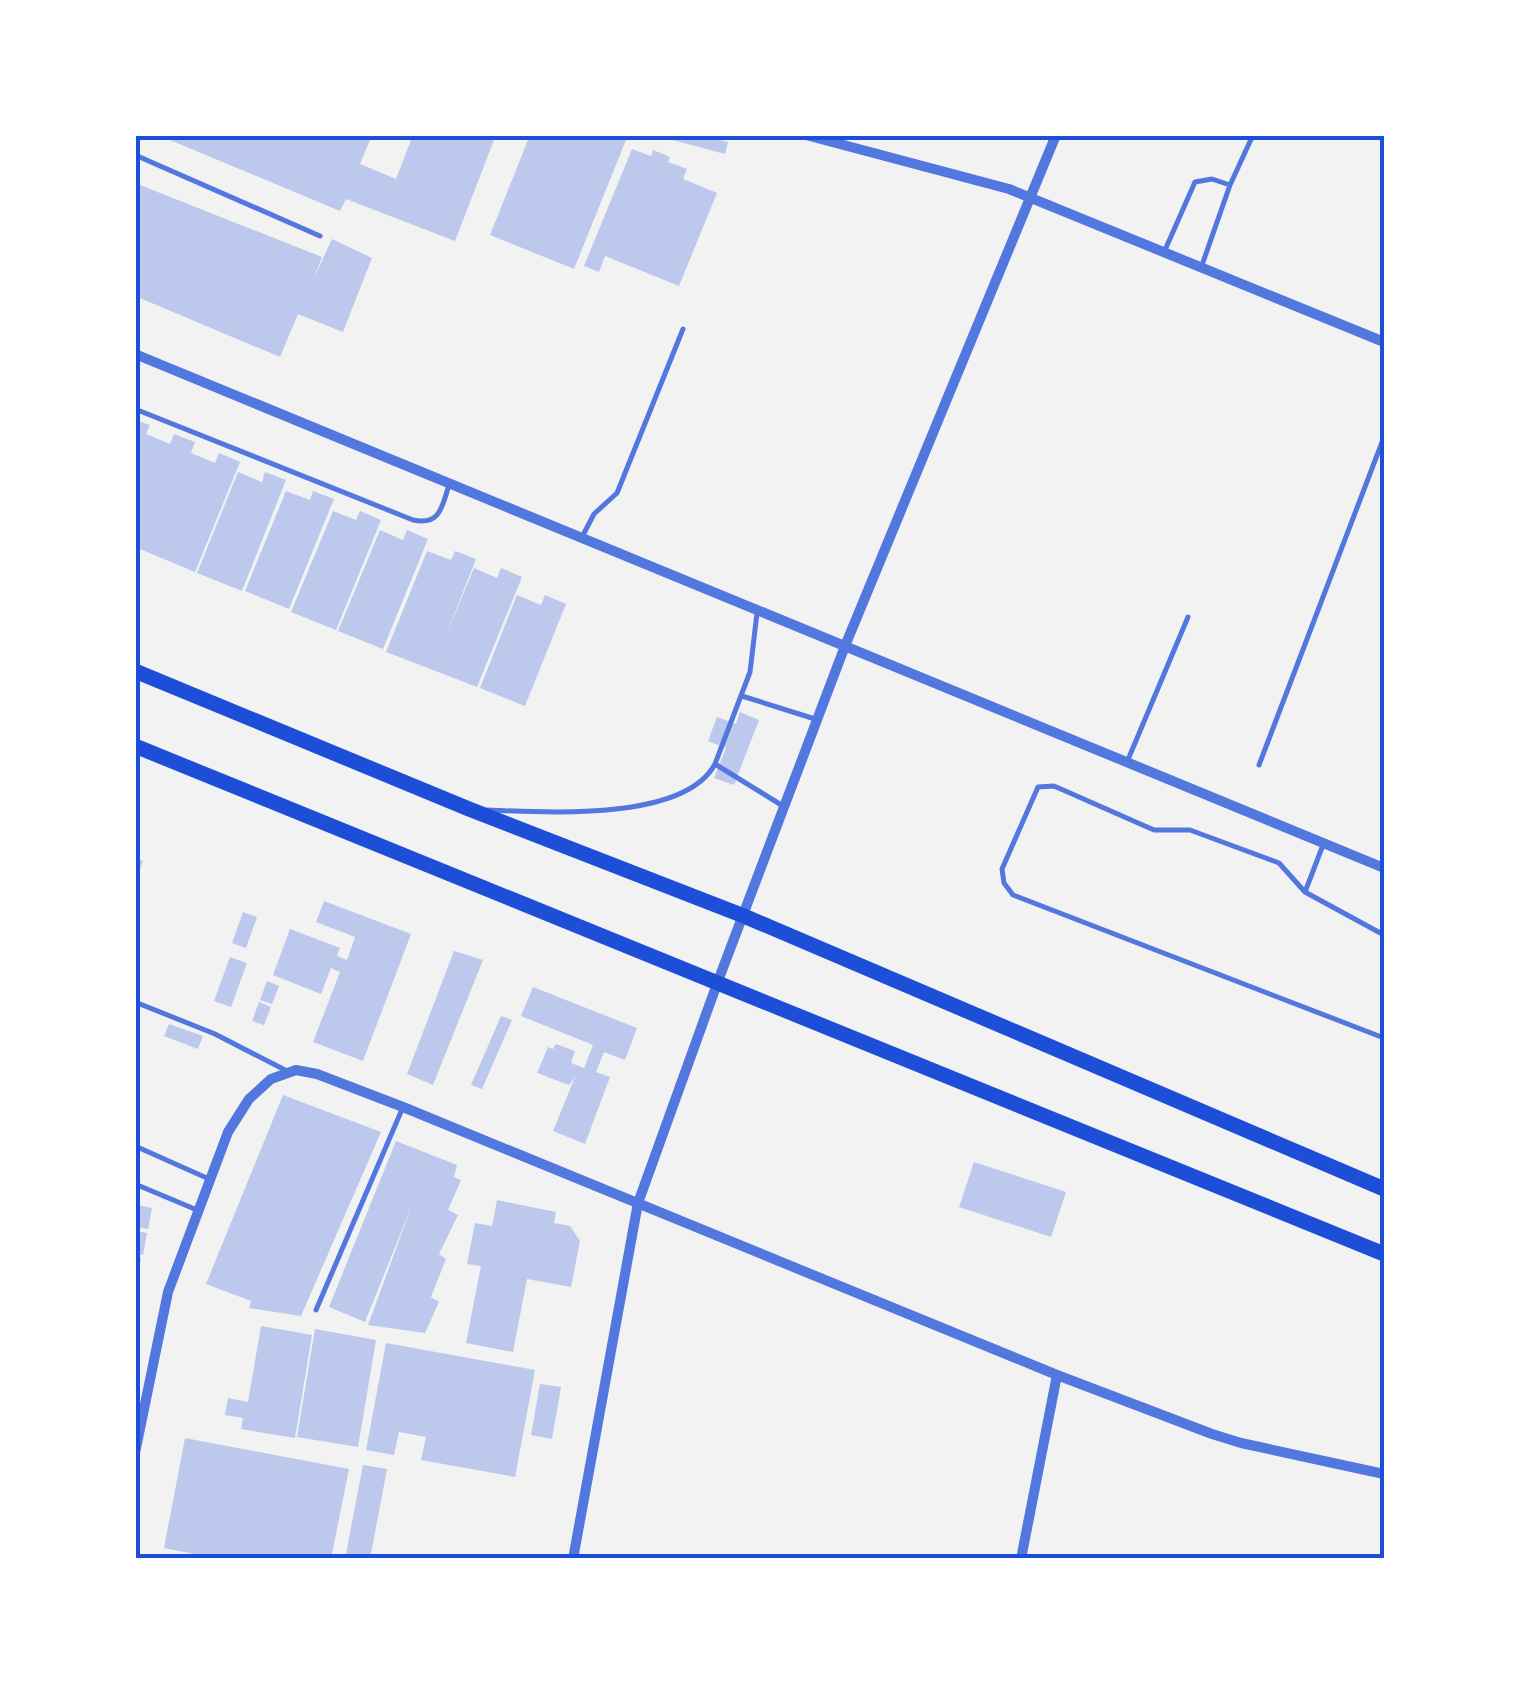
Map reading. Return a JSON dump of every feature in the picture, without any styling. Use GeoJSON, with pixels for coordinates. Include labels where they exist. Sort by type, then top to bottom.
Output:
{"type":"FeatureCollection","features":[{"type":"Feature","properties":{"kind":"main road"},"geometry":{"type":"LineString","coordinates":[[135,671],[469,809],[744,916],[1384,1189]]}},
{"type":"Feature","properties":{"kind":"main road"},"geometry":{"type":"LineString","coordinates":[[135,746],[1384,1254]]}},
{"type":"Feature","properties":{"kind":"street"},"geometry":{"type":"LineString","coordinates":[[806,135],[960,174],[1030,198],[1384,342]]}},
{"type":"Feature","properties":{"kind":"street"},"geometry":{"type":"LineString","coordinates":[[574,1559],[638,1203],[846,646],[1056,135]]}},
{"type":"Feature","properties":{"kind":"street"},"geometry":{"type":"LineString","coordinates":[[135,354],[1384,868]]}},
{"type":"Feature","properties":{"kind":"street"},"geometry":{"type":"LineString","coordinates":[[135,1453],[161,1315],[197,1210],[235,1118],[258,1088],[288,1072],[317,1074],[402,1107],[1057,1374],[1241,1443],[1384,1474]]}},
{"type":"Feature","properties":{"kind":"street"},"geometry":{"type":"LineString","coordinates":[[1021,1559],[1057,1374]]}},
{"type":"Feature","properties":{"kind":"lane"},"geometry":{"type":"LineString","coordinates":[[1202,265],[1252,135]]}},
{"type":"Feature","properties":{"kind":"lane"},"geometry":{"type":"LineString","coordinates":[[135,154],[320,236]]}},
{"type":"Feature","properties":{"kind":"lane"},"geometry":{"type":"LineString","coordinates":[[1164,253],[1195,182],[1212,180],[1230,185]]}},
{"type":"Feature","properties":{"kind":"lane"},"geometry":{"type":"LineString","coordinates":[[582,537],[594,514],[617,493],[683,329]]}},
{"type":"Feature","properties":{"kind":"lane"},"geometry":{"type":"LineString","coordinates":[[135,409],[413,520],[429,522],[438,516],[450,482]]}},
{"type":"Feature","properties":{"kind":"lane"},"geometry":{"type":"LineString","coordinates":[[1258,765],[1384,437]]}},
{"type":"Feature","properties":{"kind":"lane"},"geometry":{"type":"LineString","coordinates":[[469,809],[620,809],[693,788],[715,764],[742,696],[753,654],[758,608]]}},
{"type":"Feature","properties":{"kind":"lane"},"geometry":{"type":"LineString","coordinates":[[1127,762],[1188,617]]}},
{"type":"Feature","properties":{"kind":"lane"},"geometry":{"type":"LineString","coordinates":[[742,696],[818,720]]}},
{"type":"Feature","properties":{"kind":"lane"},"geometry":{"type":"LineString","coordinates":[[715,764],[786,807]]}},
{"type":"Feature","properties":{"kind":"lane"},"geometry":{"type":"LineString","coordinates":[[1384,935],[1305,892],[1279,864],[1190,830],[1154,830],[1045,784],[1038,786],[1002,870],[1004,883],[1013,895],[1384,1038]]}},
{"type":"Feature","properties":{"kind":"lane"},"geometry":{"type":"LineString","coordinates":[[1305,892],[1323,845]]}},
{"type":"Feature","properties":{"kind":"lane"},"geometry":{"type":"LineString","coordinates":[[135,1002],[215,1034],[288,1072]]}},
{"type":"Feature","properties":{"kind":"lane"},"geometry":{"type":"LineString","coordinates":[[316,1310],[402,1107]]}},
{"type":"Feature","properties":{"kind":"lane"},"geometry":{"type":"LineString","coordinates":[[135,1146],[210,1178]]}},
{"type":"Feature","properties":{"kind":"lane"},"geometry":{"type":"LineString","coordinates":[[135,1184],[197,1210]]}},
{"type":"Feature","properties":{"kind":"building"},"geometry":{"type":"Polygon","coordinates":[[[158,135],[372,135],[360,164],[396,179],[413,135],[496,135],[455,241],[346,199],[340,211],[158,135]]]}},
{"type":"Feature","properties":{"kind":"building"},"geometry":{"type":"Polygon","coordinates":[[[530,135],[628,135],[574,269],[490,235],[530,135]]]}},
{"type":"Feature","properties":{"kind":"building"},"geometry":{"type":"Polygon","coordinates":[[[701,135],[728,142],[725,154],[665,138],[701,135]]]}},
{"type":"Feature","properties":{"kind":"building"},"geometry":{"type":"Polygon","coordinates":[[[632,149],[651,156],[653,150],[670,157],[668,162],[687,169],[683,179],[717,193],[679,286],[605,256],[599,272],[584,266],[632,149]]]}},
{"type":"Feature","properties":{"kind":"building"},"geometry":{"type":"Polygon","coordinates":[[[135,183],[322,257],[313,280],[332,239],[372,258],[343,332],[298,314],[280,357],[135,296],[135,183]]]}},
{"type":"Feature","properties":{"kind":"building"},"geometry":{"type":"Polygon","coordinates":[[[135,420],[150,425],[146,434],[170,444],[174,434],[195,442],[191,453],[215,463],[219,453],[240,462],[195,572],[135,547],[135,420]]]}},
{"type":"Feature","properties":{"kind":"building"},"geometry":{"type":"Polygon","coordinates":[[[238,472],[262,482],[265,472],[286,480],[242,591],[197,573],[238,472]]]}},
{"type":"Feature","properties":{"kind":"building"},"geometry":{"type":"Polygon","coordinates":[[[286,491],[310,500],[313,491],[334,499],[289,609],[245,591],[286,491]]]}},
{"type":"Feature","properties":{"kind":"building"},"geometry":{"type":"Polygon","coordinates":[[[333,511],[356,520],[360,511],[381,520],[336,630],[291,612],[333,511]]]}},
{"type":"Feature","properties":{"kind":"building"},"geometry":{"type":"Polygon","coordinates":[[[380,530],[403,540],[407,530],[428,539],[383,649],[338,631],[380,530]]]}},
{"type":"Feature","properties":{"kind":"building"},"geometry":{"type":"Polygon","coordinates":[[[427,551],[451,560],[455,551],[476,559],[444,640],[474,568],[497,578],[501,568],[522,577],[477,687],[386,652],[427,551]]]}},
{"type":"Feature","properties":{"kind":"building"},"geometry":{"type":"Polygon","coordinates":[[[517,595],[541,605],[545,595],[566,604],[525,706],[480,688],[517,595]]]}},
{"type":"Feature","properties":{"kind":"building"},"geometry":{"type":"Polygon","coordinates":[[[740,712],[759,720],[734,785],[714,778],[726,748],[708,741],[717,717],[736,724],[740,712]]]}},
{"type":"Feature","properties":{"kind":"building"},"geometry":{"type":"Polygon","coordinates":[[[135,858],[143,861],[135,881],[135,858]]]}},
{"type":"Feature","properties":{"kind":"building"},"geometry":{"type":"Polygon","coordinates":[[[324,901],[411,934],[363,1061],[313,1042],[340,972],[331,968],[321,994],[273,975],[290,929],[340,948],[337,956],[347,960],[355,937],[316,922],[324,901]]]}},
{"type":"Feature","properties":{"kind":"building"},"geometry":{"type":"Polygon","coordinates":[[[243,912],[257,917],[246,948],[232,943],[243,912]]]}},
{"type":"Feature","properties":{"kind":"building"},"geometry":{"type":"Polygon","coordinates":[[[454,951],[483,960],[433,1085],[407,1074],[454,951]]]}},
{"type":"Feature","properties":{"kind":"building"},"geometry":{"type":"Polygon","coordinates":[[[230,957],[247,963],[231,1007],[214,1001],[230,957]]]}},
{"type":"Feature","properties":{"kind":"building"},"geometry":{"type":"Polygon","coordinates":[[[267,981],[279,986],[272,1004],[260,1000],[267,981]]]}},
{"type":"Feature","properties":{"kind":"building"},"geometry":{"type":"Polygon","coordinates":[[[533,987],[637,1028],[625,1060],[604,1052],[596,1072],[610,1077],[585,1144],[553,1131],[575,1077],[569,1085],[537,1073],[548,1047],[553,1049],[556,1044],[575,1051],[571,1063],[584,1068],[593,1045],[521,1016],[533,987]]]}},
{"type":"Feature","properties":{"kind":"building"},"geometry":{"type":"Polygon","coordinates":[[[259,1002],[271,1007],[264,1025],[252,1021],[259,1002]]]}},
{"type":"Feature","properties":{"kind":"building"},"geometry":{"type":"Polygon","coordinates":[[[501,1016],[512,1020],[482,1089],[471,1085],[501,1016]]]}},
{"type":"Feature","properties":{"kind":"building"},"geometry":{"type":"Polygon","coordinates":[[[169,1024],[203,1036],[198,1049],[164,1036],[169,1024]]]}},
{"type":"Feature","properties":{"kind":"building"},"geometry":{"type":"Polygon","coordinates":[[[283,1095],[381,1132],[301,1316],[249,1308],[251,1301],[206,1284],[283,1095]]]}},
{"type":"Feature","properties":{"kind":"building"},"geometry":{"type":"Polygon","coordinates":[[[396,1141],[457,1165],[454,1177],[461,1180],[448,1210],[458,1215],[439,1254],[446,1259],[431,1297],[439,1302],[425,1333],[368,1325],[412,1205],[365,1322],[329,1307],[396,1141]]]}},
{"type":"Feature","properties":{"kind":"building"},"geometry":{"type":"Polygon","coordinates":[[[974,1162],[1066,1192],[1051,1237],[959,1207],[974,1162]]]}},
{"type":"Feature","properties":{"kind":"building"},"geometry":{"type":"Polygon","coordinates":[[[497,1200],[556,1212],[554,1223],[570,1226],[580,1241],[571,1287],[527,1279],[513,1352],[466,1343],[481,1266],[467,1264],[475,1223],[492,1226],[497,1200]]]}},
{"type":"Feature","properties":{"kind":"building"},"geometry":{"type":"Polygon","coordinates":[[[138,1205],[152,1208],[148,1229],[135,1227],[138,1205]]]}},
{"type":"Feature","properties":{"kind":"building"},"geometry":{"type":"Polygon","coordinates":[[[135,1231],[147,1233],[143,1255],[135,1254],[135,1231]]]}},
{"type":"Feature","properties":{"kind":"building"},"geometry":{"type":"Polygon","coordinates":[[[135,1258],[141,1259],[137,1283],[135,1283],[135,1258]]]}},
{"type":"Feature","properties":{"kind":"building"},"geometry":{"type":"Polygon","coordinates":[[[261,1326],[312,1335],[295,1438],[241,1429],[243,1418],[225,1415],[228,1398],[248,1402],[261,1326]]]}},
{"type":"Feature","properties":{"kind":"building"},"geometry":{"type":"Polygon","coordinates":[[[315,1329],[376,1340],[358,1447],[297,1437],[315,1329]]]}},
{"type":"Feature","properties":{"kind":"building"},"geometry":{"type":"Polygon","coordinates":[[[386,1343],[535,1370],[515,1477],[421,1460],[426,1437],[399,1432],[394,1455],[366,1450],[386,1343]]]}},
{"type":"Feature","properties":{"kind":"building"},"geometry":{"type":"Polygon","coordinates":[[[540,1384],[561,1387],[552,1439],[531,1435],[540,1384]]]}},
{"type":"Feature","properties":{"kind":"building"},"geometry":{"type":"Polygon","coordinates":[[[185,1438],[349,1469],[331,1559],[220,1559],[164,1548],[185,1438]]]}},
{"type":"Feature","properties":{"kind":"building"},"geometry":{"type":"Polygon","coordinates":[[[363,1465],[387,1469],[370,1559],[345,1559],[363,1465]]]}}]}
